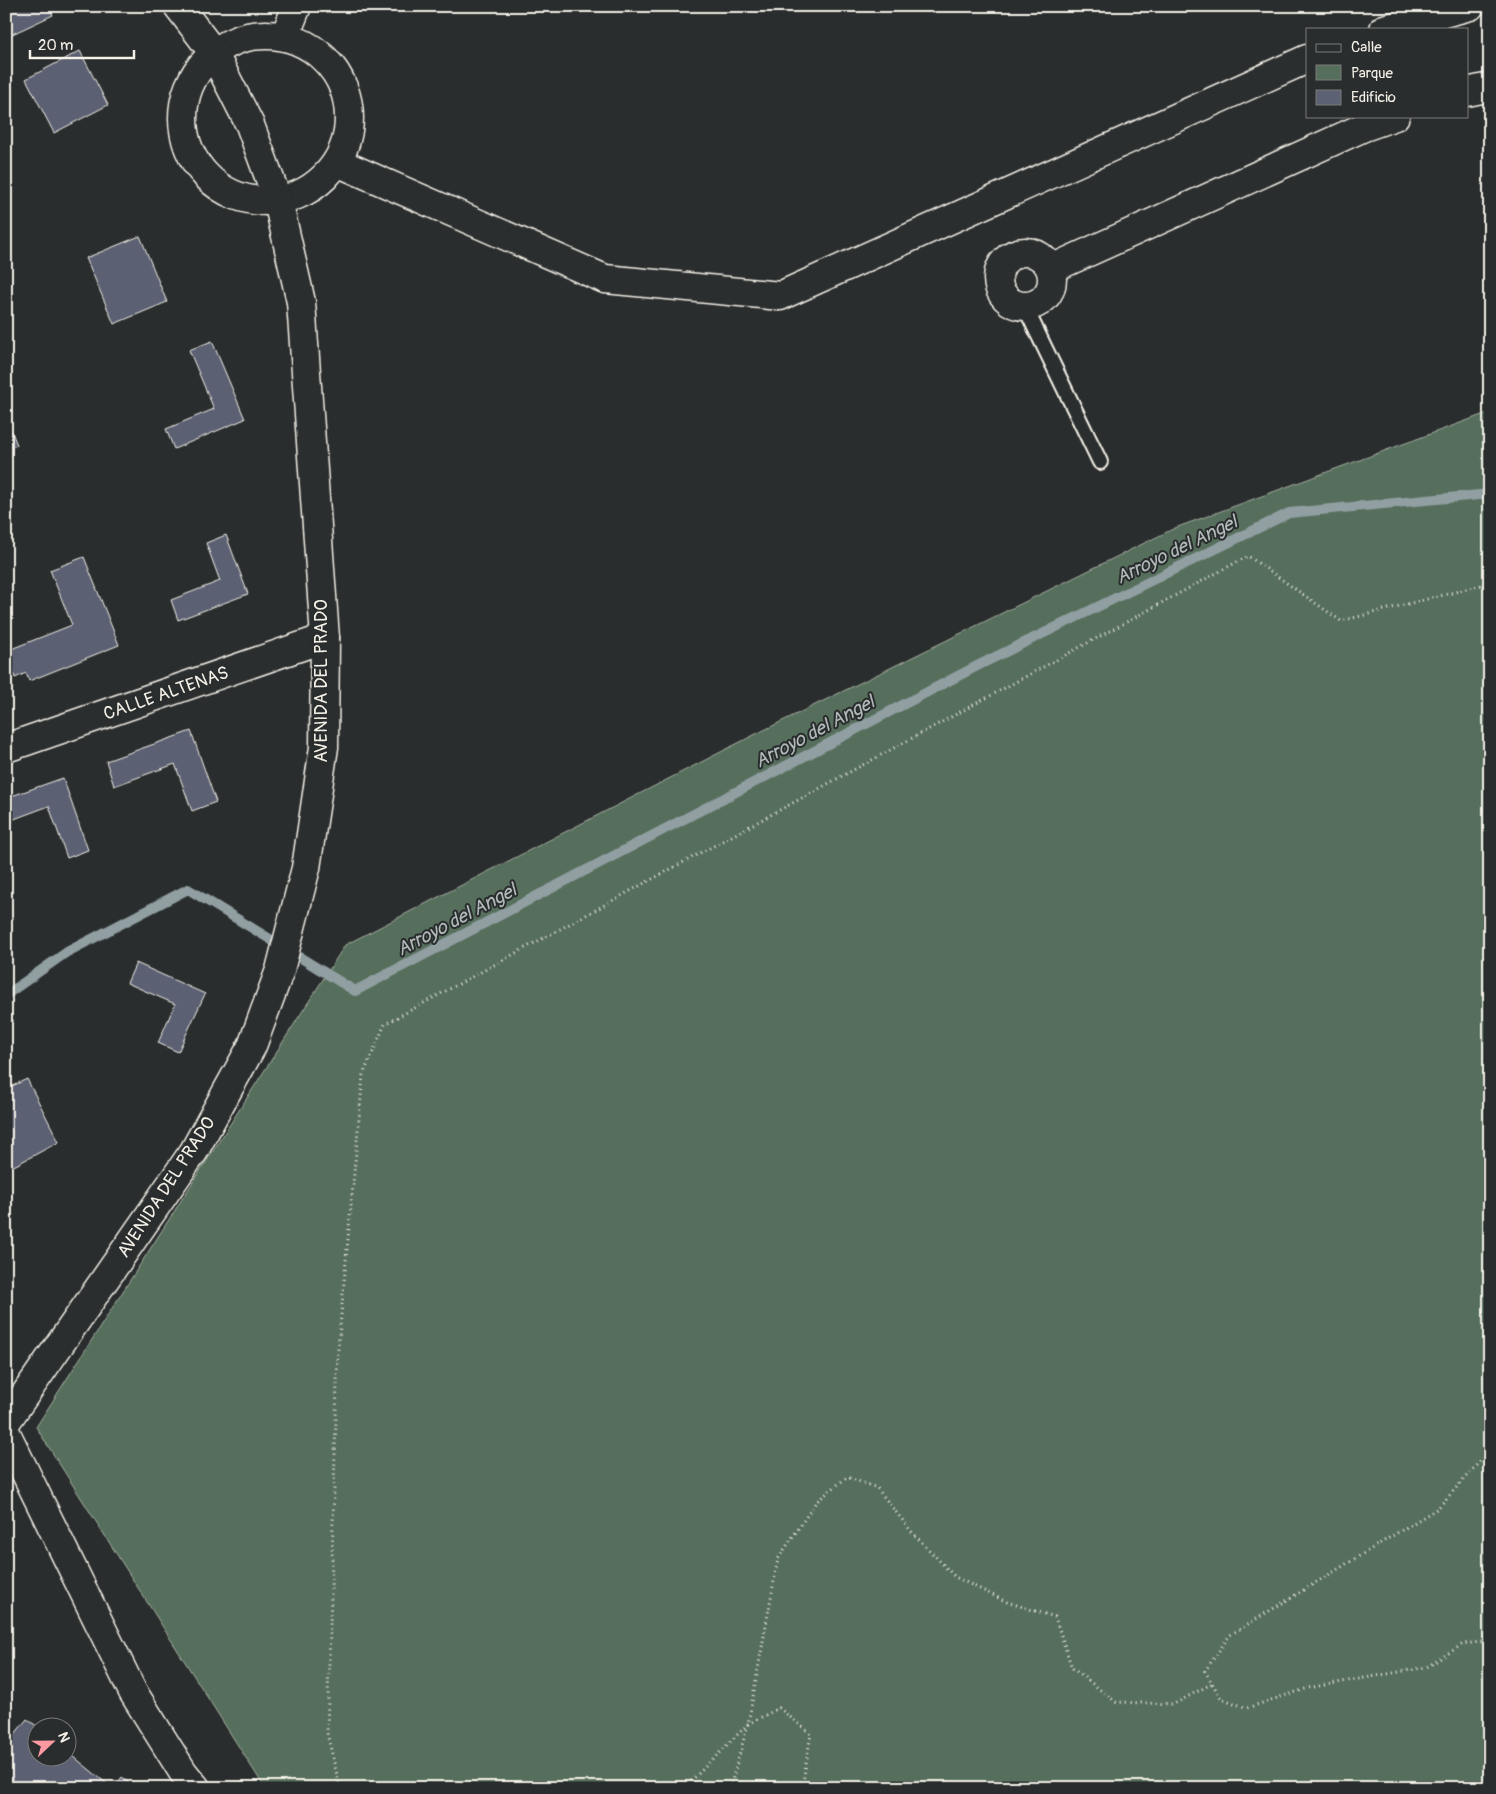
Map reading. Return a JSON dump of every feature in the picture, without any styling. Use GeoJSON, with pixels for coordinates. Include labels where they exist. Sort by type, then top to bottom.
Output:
{"type":"FeatureCollection","features":[{"type":"Feature","properties":{"kind":"street","name":"AVENIDA DEL PRADO"},"geometry":{"type":"LineString","coordinates":[[6,1422],[194,1152],[252,1046],[280,970],[306,868],[324,746],[326,638],[301,302],[278,201],[250,125],[214,52],[178,6]]}},
{"type":"Feature","properties":{"kind":"street"},"geometry":{"type":"LineString","coordinates":[[285,36],[296,6]]}},
{"type":"Feature","properties":{"kind":"street"},"geometry":{"type":"LineString","coordinates":[[1388,28],[1470,6]]}},
{"type":"Feature","properties":{"kind":"street"},"geometry":{"type":"LineString","coordinates":[[260,34],[285,36],[309,46],[329,63],[343,86],[349,111],[347,138],[337,162],[322,181],[301,194],[278,201],[250,200],[225,191],[204,174],[189,151],[182,125],[184,97],[196,72],[214,52],[236,40],[260,34]]}},
{"type":"Feature","properties":{"kind":"street"},"geometry":{"type":"LineString","coordinates":[[337,162],[605,279],[780,296],[1306,59]]}},
{"type":"Feature","properties":{"kind":"street"},"geometry":{"type":"LineString","coordinates":[[1468,92],[1490,87]]}},
{"type":"Feature","properties":{"kind":"street"},"geometry":{"type":"LineString","coordinates":[[1051,269],[1364,127],[1389,118]]}},
{"type":"Feature","properties":{"kind":"street"},"geometry":{"type":"LineString","coordinates":[[1026,251],[1045,259],[1051,269],[1053,279],[1051,290],[1045,299],[1036,305],[1025,307],[1014,305],[1006,298],[999,289],[998,279],[1000,268],[1006,259],[1015,253],[1026,251]]}},
{"type":"Feature","properties":{"kind":"street","name":"CALLE ALTENAS"},"geometry":{"type":"LineString","coordinates":[[6,748],[326,638]]}},
{"type":"Feature","properties":{"kind":"street"},"geometry":{"type":"LineString","coordinates":[[6,1433],[133,1692],[182,1772],[196,1788]]}},
{"type":"Feature","properties":{"kind":"lane"},"geometry":{"type":"LineString","coordinates":[[1025,307],[1100,462]]}},
{"type":"Feature","properties":{"kind":"path"},"geometry":{"type":"LineString","coordinates":[[340,1788],[327,1733],[338,1348],[364,1075],[385,1024],[1248,556],[1341,621],[1490,583]]}},
{"type":"Feature","properties":{"kind":"path"},"geometry":{"type":"LineString","coordinates":[[1490,1450],[1438,1508],[1230,1636],[1205,1671],[1221,1698],[1247,1708],[1308,1688],[1427,1667],[1463,1644],[1490,1641]]}},
{"type":"Feature","properties":{"kind":"path"},"geometry":{"type":"LineString","coordinates":[[730,1788],[748,1724],[778,1559],[816,1502],[848,1477],[877,1488],[911,1530],[955,1577],[1007,1602],[1055,1617],[1072,1668],[1116,1702],[1174,1704],[1213,1683]]}},
{"type":"Feature","properties":{"kind":"path"},"geometry":{"type":"LineString","coordinates":[[684,1788],[748,1724],[779,1708],[811,1734],[802,1788]]}},
{"type":"Feature","properties":{"kind":"green space"},"geometry":{"type":"Polygon","coordinates":[[[1490,412],[1490,1788],[265,1788],[36,1427],[345,945],[752,736],[1175,528],[1490,412]]]}},
{"type":"Feature","properties":{"kind":"building"},"geometry":{"type":"Polygon","coordinates":[[[6,6],[49,6],[53,15],[6,37],[6,6]]]}},
{"type":"Feature","properties":{"kind":"building"},"geometry":{"type":"Polygon","coordinates":[[[80,51],[108,105],[54,133],[26,79],[80,51]]]}},
{"type":"Feature","properties":{"kind":"building"},"geometry":{"type":"Polygon","coordinates":[[[140,236],[167,302],[114,324],[86,258],[140,236]]]}},
{"type":"Feature","properties":{"kind":"building"},"geometry":{"type":"Polygon","coordinates":[[[212,341],[245,419],[174,449],[166,429],[214,409],[189,350],[212,341]]]}},
{"type":"Feature","properties":{"kind":"building"},"geometry":{"type":"Polygon","coordinates":[[[6,417],[17,445],[6,449],[6,417]]]}},
{"type":"Feature","properties":{"kind":"building"},"geometry":{"type":"Polygon","coordinates":[[[226,535],[248,594],[178,620],[171,600],[220,581],[206,543],[226,535]]]}},
{"type":"Feature","properties":{"kind":"building"},"geometry":{"type":"Polygon","coordinates":[[[84,557],[119,645],[29,681],[26,673],[15,678],[6,651],[72,625],[50,570],[84,557]]]}},
{"type":"Feature","properties":{"kind":"building"},"geometry":{"type":"Polygon","coordinates":[[[191,731],[216,802],[192,811],[175,764],[114,786],[106,761],[191,731]]]}},
{"type":"Feature","properties":{"kind":"building"},"geometry":{"type":"Polygon","coordinates":[[[63,778],[88,850],[67,858],[49,806],[6,822],[6,798],[63,778]]]}},
{"type":"Feature","properties":{"kind":"building"},"geometry":{"type":"Polygon","coordinates":[[[136,963],[205,994],[178,1052],[158,1043],[175,1004],[127,983],[136,963]]]}},
{"type":"Feature","properties":{"kind":"building"},"geometry":{"type":"Polygon","coordinates":[[[27,1079],[59,1142],[10,1168],[6,1160],[6,1089],[27,1079]]]}},
{"type":"Feature","properties":{"kind":"building"},"geometry":{"type":"Polygon","coordinates":[[[27,1719],[28,1766],[78,1766],[78,1760],[112,1788],[38,1788],[34,1784],[31,1788],[6,1788],[6,1745],[27,1719]]]}},
{"type":"Feature","properties":{"kind":"building"},"geometry":{"type":"Polygon","coordinates":[[[122,1777],[134,1788],[114,1788],[122,1777]]]}},
{"type":"Feature","properties":{"kind":"waterway","name":"Arroyo del Angel"},"geometry":{"type":"LineString","coordinates":[[6,995],[67,952],[188,889],[355,991],[981,664],[1289,513],[1490,494]]}}]}
